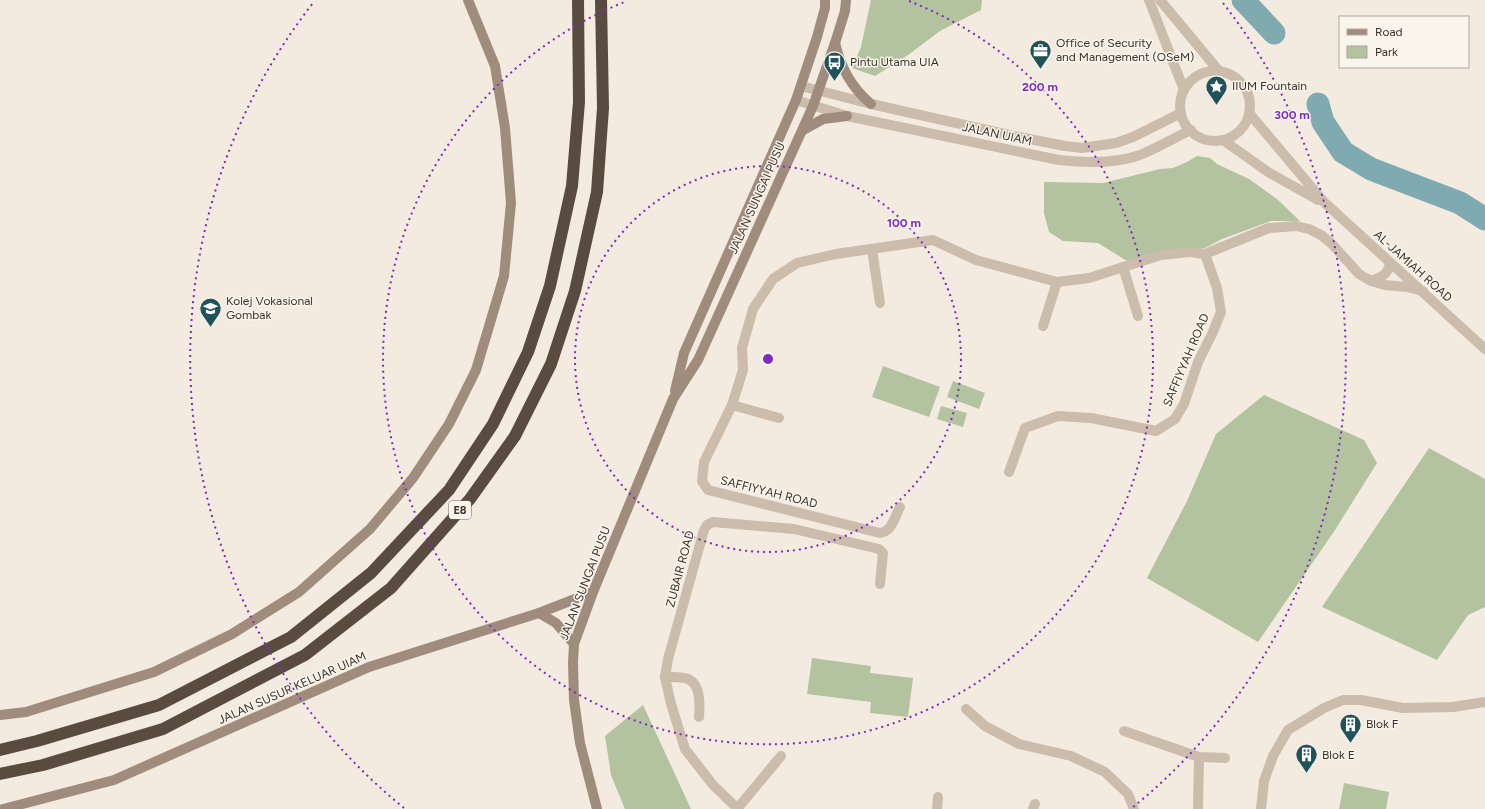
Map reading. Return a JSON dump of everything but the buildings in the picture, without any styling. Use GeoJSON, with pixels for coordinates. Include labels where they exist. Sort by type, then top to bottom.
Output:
{"type":"FeatureCollection","features":[{"type":"Feature","properties":{"kind":"highway","name":"E8"},"geometry":{"type":"LineString","coordinates":[[0,750],[37,741],[159,705],[291,637],[371,573],[449,490],[500,410],[528,352],[550,286],[572,186],[579,102],[578,0]]}},
{"type":"Feature","properties":{"kind":"highway","name":"E8"},"geometry":{"type":"LineString","coordinates":[[0,774],[43,765],[163,730],[305,656],[392,588],[470,499],[518,429],[551,364],[575,291],[597,192],[603,108],[601,0]]}},
{"type":"Feature","properties":{"kind":"main road"},"geometry":{"type":"LineString","coordinates":[[0,715],[26,712],[154,672],[232,634],[299,592],[370,529],[414,478],[445,430],[476,370],[504,276],[511,204],[506,128],[495,66],[468,0]]}},
{"type":"Feature","properties":{"kind":"main road","name":"JALAN SUNGAI PUSU"},"geometry":{"type":"LineString","coordinates":[[597,809],[580,743],[574,700],[572,662],[574,644],[593,592],[673,399],[684,353],[796,100],[817,37],[825,0]]}},
{"type":"Feature","properties":{"kind":"main road","name":"JALAN SUNGAI PUSU"},"geometry":{"type":"LineString","coordinates":[[673,399],[698,360],[813,106],[836,43],[845,11],[846,0]]}},
{"type":"Feature","properties":{"kind":"main road"},"geometry":{"type":"LineString","coordinates":[[836,43],[841,64],[851,83],[860,95],[871,104]]}},
{"type":"Feature","properties":{"kind":"main road"},"geometry":{"type":"LineString","coordinates":[[802,130],[823,119],[848,116]]}},
{"type":"Feature","properties":{"kind":"main road","name":"JALAN SUSUR KELUAR UIAM"},"geometry":{"type":"LineString","coordinates":[[3,809],[114,780],[369,667],[539,613],[593,592]]}},
{"type":"Feature","properties":{"kind":"main road"},"geometry":{"type":"LineString","coordinates":[[539,613],[556,623],[574,644]]}},
{"type":"Feature","properties":{"kind":"street"},"geometry":{"type":"LineString","coordinates":[[1149,0],[1184,90]]}},
{"type":"Feature","properties":{"kind":"street"},"geometry":{"type":"LineString","coordinates":[[1160,0],[1219,71]]}},
{"type":"Feature","properties":{"kind":"street"},"geometry":{"type":"LineString","coordinates":[[1208,71],[1228,73],[1242,84],[1250,99],[1249,113],[1246,122],[1240,130],[1223,140],[1202,138],[1191,130],[1181,113],[1180,102],[1184,90],[1190,81],[1198,75],[1208,71]]}},
{"type":"Feature","properties":{"kind":"street","name":"JALAN UIAM"},"geometry":{"type":"LineString","coordinates":[[801,86],[819,92],[871,104],[1065,146],[1082,148],[1116,143],[1133,138],[1181,113]]}},
{"type":"Feature","properties":{"kind":"street","name":"JALAN UIAM"},"geometry":{"type":"LineString","coordinates":[[796,100],[848,116],[1059,160],[1096,162],[1118,160],[1140,155],[1191,130]]}},
{"type":"Feature","properties":{"kind":"street","name":"AL-JAMIAH ROAD"},"geometry":{"type":"LineString","coordinates":[[1249,113],[1324,202],[1485,348]]}},
{"type":"Feature","properties":{"kind":"street"},"geometry":{"type":"LineString","coordinates":[[988,145],[991,130]]}},
{"type":"Feature","properties":{"kind":"street","name":"AL-JAMIAH ROAD"},"geometry":{"type":"LineString","coordinates":[[1223,140],[1268,172],[1324,202]]}},
{"type":"Feature","properties":{"kind":"street","name":"SAFFIYYAH ROAD"},"geometry":{"type":"LineString","coordinates":[[900,507],[889,529],[884,533],[880,533],[708,490],[702,481],[704,462],[732,405],[743,370],[742,348],[753,309],[774,279],[797,263],[836,254],[933,240],[976,260],[1057,282],[1089,278],[1160,255],[1190,252],[1205,254],[1269,228],[1296,226],[1309,228],[1331,243],[1359,274],[1371,281],[1385,285],[1407,287],[1423,291]]}},
{"type":"Feature","properties":{"kind":"street"},"geometry":{"type":"LineString","coordinates":[[872,249],[880,303]]}},
{"type":"Feature","properties":{"kind":"street","name":"SAFFIYYAH ROAD"},"geometry":{"type":"LineString","coordinates":[[1009,472],[1025,428],[1058,416],[1091,418],[1156,431],[1175,419],[1184,404],[1198,362],[1221,312],[1217,288],[1205,254]]}},
{"type":"Feature","properties":{"kind":"street"},"geometry":{"type":"LineString","coordinates":[[1371,281],[1386,274],[1390,263]]}},
{"type":"Feature","properties":{"kind":"street"},"geometry":{"type":"LineString","coordinates":[[1123,267],[1138,316]]}},
{"type":"Feature","properties":{"kind":"street"},"geometry":{"type":"LineString","coordinates":[[1043,326],[1057,282]]}},
{"type":"Feature","properties":{"kind":"street"},"geometry":{"type":"LineString","coordinates":[[732,405],[779,418]]}},
{"type":"Feature","properties":{"kind":"street","name":"ZUBAIR ROAD"},"geometry":{"type":"LineString","coordinates":[[737,809],[713,785],[685,749],[671,704],[665,676],[668,659],[704,530],[707,525],[713,522],[794,529],[879,549],[883,553],[880,584]]}},
{"type":"Feature","properties":{"kind":"street"},"geometry":{"type":"LineString","coordinates":[[665,676],[687,678],[693,682],[697,690],[700,703],[700,717]]}},
{"type":"Feature","properties":{"kind":"street"},"geometry":{"type":"LineString","coordinates":[[1261,809],[1264,781],[1273,756],[1288,730],[1324,708],[1343,700],[1361,700],[1403,708],[1453,707],[1485,702]]}},
{"type":"Feature","properties":{"kind":"street"},"geometry":{"type":"LineString","coordinates":[[966,709],[984,726],[1018,744],[1071,756],[1105,772],[1128,794],[1134,809]]}},
{"type":"Feature","properties":{"kind":"street"},"geometry":{"type":"LineString","coordinates":[[1124,731],[1199,757],[1225,758]]}},
{"type":"Feature","properties":{"kind":"street"},"geometry":{"type":"LineString","coordinates":[[737,809],[781,756]]}},
{"type":"Feature","properties":{"kind":"street"},"geometry":{"type":"LineString","coordinates":[[1198,809],[1199,757]]}},
{"type":"Feature","properties":{"kind":"street"},"geometry":{"type":"LineString","coordinates":[[937,809],[938,797]]}},
{"type":"Feature","properties":{"kind":"green space"},"geometry":{"type":"Polygon","coordinates":[[[871,0],[982,0],[981,10],[940,31],[908,55],[875,76],[852,68],[861,47],[871,0]]]}},
{"type":"Feature","properties":{"kind":"green space"},"geometry":{"type":"Polygon","coordinates":[[[1197,156],[1210,158],[1217,164],[1249,179],[1277,199],[1300,221],[1271,221],[1222,239],[1205,248],[1169,252],[1127,261],[1098,243],[1063,241],[1049,232],[1044,213],[1044,182],[1103,183],[1160,169],[1173,168],[1197,156]]]}},
{"type":"Feature","properties":{"kind":"green space"},"geometry":{"type":"Polygon","coordinates":[[[883,366],[940,387],[929,417],[872,397],[883,366]]]}},
{"type":"Feature","properties":{"kind":"green space"},"geometry":{"type":"Polygon","coordinates":[[[953,381],[985,393],[979,409],[947,397],[953,381]]]}},
{"type":"Feature","properties":{"kind":"green space"},"geometry":{"type":"Polygon","coordinates":[[[1264,395],[1364,440],[1377,463],[1333,533],[1258,642],[1147,578],[1187,501],[1216,434],[1264,395]]]}},
{"type":"Feature","properties":{"kind":"green space"},"geometry":{"type":"Polygon","coordinates":[[[941,406],[967,413],[963,427],[937,419],[941,406]]]}},
{"type":"Feature","properties":{"kind":"green space"},"geometry":{"type":"Polygon","coordinates":[[[1429,448],[1485,479],[1485,607],[1468,615],[1437,660],[1322,607],[1429,448]]]}},
{"type":"Feature","properties":{"kind":"green space"},"geometry":{"type":"Polygon","coordinates":[[[812,658],[871,666],[870,673],[913,678],[908,717],[870,713],[871,702],[807,694],[812,658]]]}},
{"type":"Feature","properties":{"kind":"green space"},"geometry":{"type":"Polygon","coordinates":[[[643,705],[691,809],[625,809],[611,775],[605,736],[643,705]]]}},
{"type":"Feature","properties":{"kind":"green space"},"geometry":{"type":"Polygon","coordinates":[[[1344,783],[1389,792],[1386,809],[1339,809],[1344,783]]]}},
{"type":"Feature","properties":{"kind":"waterway"},"geometry":{"type":"LineString","coordinates":[[1243,0],[1274,33]]}},
{"type":"Feature","properties":{"kind":"waterway"},"geometry":{"type":"LineString","coordinates":[[1318,104],[1323,122],[1343,152],[1371,169],[1460,203],[1485,219]]}},
{"type":"Feature","properties":{"kind":"place","name":"Office of Security and Management (OSeM)"},"geometry":{"type":"Point","coordinates":[1040,70]}},
{"type":"Feature","properties":{"kind":"place","name":"Pintu Utama UIA"},"geometry":{"type":"Point","coordinates":[834,82]}},
{"type":"Feature","properties":{"kind":"place","name":"IIUM Fountain"},"geometry":{"type":"Point","coordinates":[1216,106]}},
{"type":"Feature","properties":{"kind":"place","name":"Kolej Vokasional Gombak"},"geometry":{"type":"Point","coordinates":[210,328]}},
{"type":"Feature","properties":{"kind":"place","name":"Blok F"},"geometry":{"type":"Point","coordinates":[1350,744]}},
{"type":"Feature","properties":{"kind":"place","name":"Blok E"},"geometry":{"type":"Point","coordinates":[1307,774]}}]}
